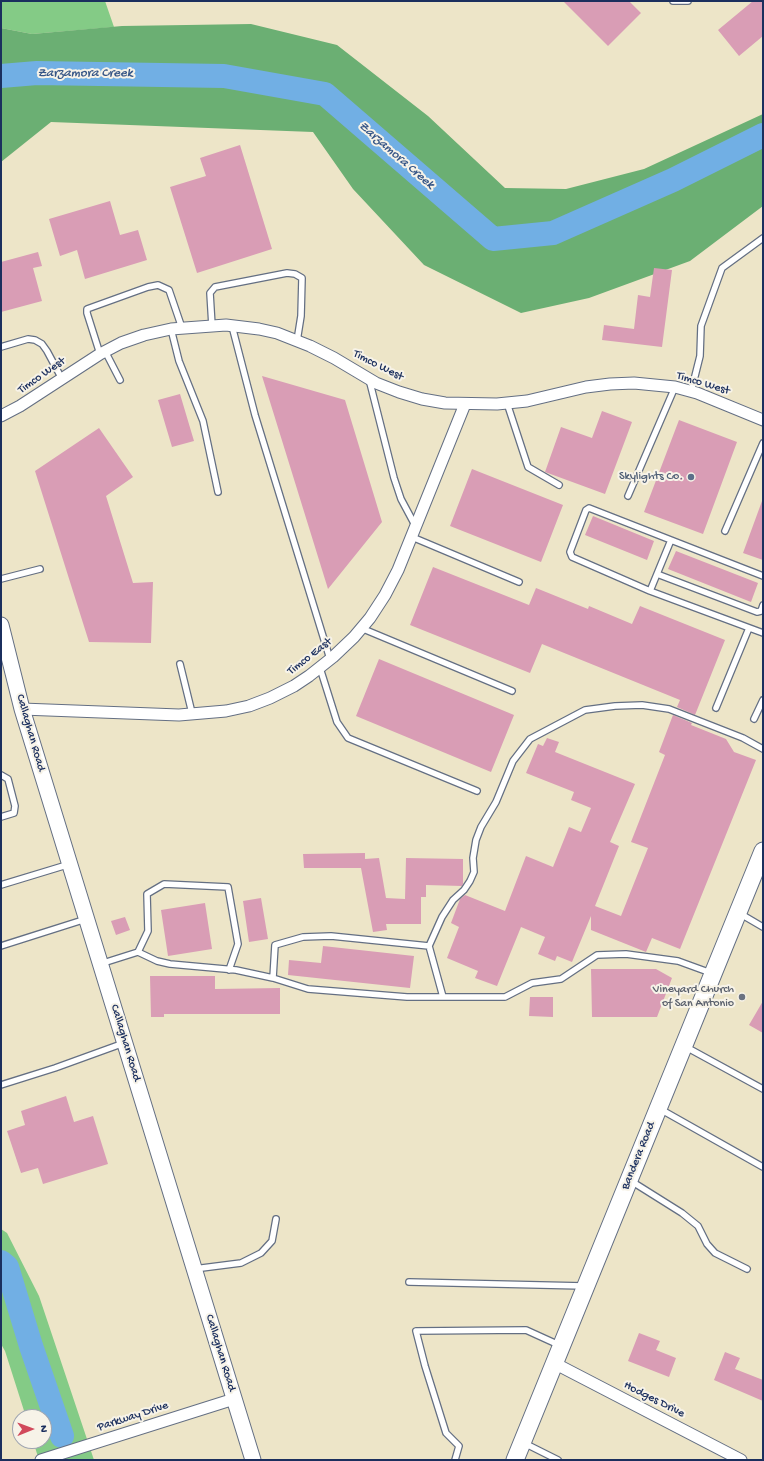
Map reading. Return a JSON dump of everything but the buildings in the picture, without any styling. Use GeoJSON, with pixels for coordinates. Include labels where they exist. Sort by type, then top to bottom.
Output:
{"type":"FeatureCollection","features":[{"type":"Feature","properties":{"kind":"main road","name":"Callaghan Road"},"geometry":{"type":"LineString","coordinates":[[1,625],[22,709],[253,1460]]}},
{"type":"Feature","properties":{"kind":"main road","name":"Bandera Road"},"geometry":{"type":"LineString","coordinates":[[515,1460],[762,856]]}},
{"type":"Feature","properties":{"kind":"street","name":"Timco West"},"geometry":{"type":"LineString","coordinates":[[1,416],[20,406],[102,352],[144,335],[177,328],[232,326],[277,333],[310,346],[369,378],[399,392],[422,399],[445,403],[465,404],[507,403],[527,401],[586,387],[610,384],[646,384],[675,387],[763,420]]}},
{"type":"Feature","properties":{"kind":"street","name":"Timco East"},"geometry":{"type":"LineString","coordinates":[[22,709],[179,715],[192,714],[226,711],[249,706],[270,698],[294,686],[320,668],[361,628],[370,618],[385,595],[398,570],[414,532],[465,404]]}},
{"type":"Feature","properties":{"kind":"street","name":"Hodges Drive"},"geometry":{"type":"LineString","coordinates":[[554,1363],[741,1460]]}},
{"type":"Feature","properties":{"kind":"street","name":"Parkway Drive"},"geometry":{"type":"LineString","coordinates":[[40,1460],[234,1398]]}},
{"type":"Feature","properties":{"kind":"lane"},"geometry":{"type":"LineString","coordinates":[[673,1],[688,1]]}},
{"type":"Feature","properties":{"kind":"lane"},"geometry":{"type":"LineString","coordinates":[[691,392],[700,356],[701,326],[722,268],[763,238]]}},
{"type":"Feature","properties":{"kind":"lane"},"geometry":{"type":"LineString","coordinates":[[212,326],[210,293],[215,287],[287,273],[295,274],[302,278],[301,316],[297,341]]}},
{"type":"Feature","properties":{"kind":"lane"},"geometry":{"type":"LineString","coordinates":[[120,380],[102,352],[87,313],[87,309],[148,287],[158,285],[169,290],[177,328],[179,361],[203,421],[218,492]]}},
{"type":"Feature","properties":{"kind":"lane"},"geometry":{"type":"LineString","coordinates":[[232,326],[254,415],[330,659]]}},
{"type":"Feature","properties":{"kind":"lane"},"geometry":{"type":"LineString","coordinates":[[1,347],[28,340],[35,340],[42,344],[45,348],[62,378]]}},
{"type":"Feature","properties":{"kind":"lane"},"geometry":{"type":"LineString","coordinates":[[369,378],[394,478],[414,532],[519,582]]}},
{"type":"Feature","properties":{"kind":"lane"},"geometry":{"type":"LineString","coordinates":[[628,496],[675,387]]}},
{"type":"Feature","properties":{"kind":"lane"},"geometry":{"type":"LineString","coordinates":[[507,403],[528,467],[559,485]]}},
{"type":"Feature","properties":{"kind":"lane"},"geometry":{"type":"LineString","coordinates":[[725,531],[763,443]]}},
{"type":"Feature","properties":{"kind":"lane"},"geometry":{"type":"LineString","coordinates":[[763,576],[589,508],[586,510],[570,552],[572,557],[650,591],[763,633]]}},
{"type":"Feature","properties":{"kind":"lane"},"geometry":{"type":"LineString","coordinates":[[650,591],[671,540]]}},
{"type":"Feature","properties":{"kind":"lane"},"geometry":{"type":"LineString","coordinates":[[1,579],[40,569]]}},
{"type":"Feature","properties":{"kind":"lane"},"geometry":{"type":"LineString","coordinates":[[657,574],[757,612],[761,611],[763,605]]}},
{"type":"Feature","properties":{"kind":"lane"},"geometry":{"type":"LineString","coordinates":[[361,628],[512,691]]}},
{"type":"Feature","properties":{"kind":"lane"},"geometry":{"type":"LineString","coordinates":[[716,708],[749,628]]}},
{"type":"Feature","properties":{"kind":"lane"},"geometry":{"type":"LineString","coordinates":[[180,664],[192,714]]}},
{"type":"Feature","properties":{"kind":"lane"},"geometry":{"type":"LineString","coordinates":[[320,668],[337,722],[348,738],[477,791]]}},
{"type":"Feature","properties":{"kind":"lane"},"geometry":{"type":"LineString","coordinates":[[754,719],[763,700]]}},
{"type":"Feature","properties":{"kind":"lane"},"geometry":{"type":"LineString","coordinates":[[443,997],[429,946],[442,917],[452,900],[464,890],[470,881],[474,872],[473,858],[476,840],[481,827],[496,802],[513,761],[530,739],[585,710],[615,706],[642,705],[669,709],[743,738],[763,749]]}},
{"type":"Feature","properties":{"kind":"lane"},"geometry":{"type":"LineString","coordinates":[[1,774],[8,779],[15,806],[14,813],[1,817]]}},
{"type":"Feature","properties":{"kind":"lane"},"geometry":{"type":"LineString","coordinates":[[1,885],[70,864]]}},
{"type":"Feature","properties":{"kind":"lane"},"geometry":{"type":"LineString","coordinates":[[138,952],[148,931],[147,894],[164,884],[228,887],[238,944],[229,970]]}},
{"type":"Feature","properties":{"kind":"lane"},"geometry":{"type":"LineString","coordinates":[[738,913],[763,927]]}},
{"type":"Feature","properties":{"kind":"lane"},"geometry":{"type":"LineString","coordinates":[[1,946],[87,919]]}},
{"type":"Feature","properties":{"kind":"lane"},"geometry":{"type":"LineString","coordinates":[[273,978],[275,945],[303,937],[331,936],[429,946]]}},
{"type":"Feature","properties":{"kind":"lane"},"geometry":{"type":"LineString","coordinates":[[100,964],[138,952],[157,961],[170,964],[229,970],[273,978],[308,990],[407,997],[506,997],[532,983],[561,979],[597,955],[626,954],[678,961],[713,973]]}},
{"type":"Feature","properties":{"kind":"lane"},"geometry":{"type":"LineString","coordinates":[[1,1085],[55,1068],[125,1042]]}},
{"type":"Feature","properties":{"kind":"lane"},"geometry":{"type":"LineString","coordinates":[[684,1046],[763,1089]]}},
{"type":"Feature","properties":{"kind":"lane"},"geometry":{"type":"LineString","coordinates":[[658,1108],[763,1167]]}},
{"type":"Feature","properties":{"kind":"lane"},"geometry":{"type":"LineString","coordinates":[[629,1180],[683,1214],[698,1226],[707,1244],[715,1253],[747,1269]]}},
{"type":"Feature","properties":{"kind":"lane"},"geometry":{"type":"LineString","coordinates":[[194,1269],[241,1263],[261,1253],[272,1241],[276,1219]]}},
{"type":"Feature","properties":{"kind":"lane"},"geometry":{"type":"LineString","coordinates":[[409,1282],[586,1286]]}},
{"type":"Feature","properties":{"kind":"lane"},"geometry":{"type":"LineString","coordinates":[[456,1460],[459,1446],[446,1433],[425,1366],[416,1331],[526,1330],[561,1346]]}},
{"type":"Feature","properties":{"kind":"lane"},"geometry":{"type":"LineString","coordinates":[[523,1442],[558,1460]]}},
{"type":"Feature","properties":{"kind":"green space"},"geometry":{"type":"Polygon","coordinates":[[[1,1],[105,1],[114,27],[32,34],[1,28],[1,1]]]}},
{"type":"Feature","properties":{"kind":"green space"},"geometry":{"type":"Polygon","coordinates":[[[251,24],[337,45],[428,116],[505,188],[566,189],[644,169],[763,114],[763,206],[690,261],[589,298],[521,313],[424,265],[353,189],[313,132],[51,122],[1,162],[1,28],[32,34],[122,26],[251,24]]]}},
{"type":"Feature","properties":{"kind":"green space"},"geometry":{"type":"Polygon","coordinates":[[[1,1229],[7,1233],[39,1296],[94,1460],[39,1460],[36,1449],[52,1449],[52,1409],[23,1409],[5,1351],[1,1344],[1,1229]]]}},
{"type":"Feature","properties":{"kind":"waterway","name":"Zarzamora Creek"},"geometry":{"type":"LineString","coordinates":[[1,76],[37,73],[224,76],[325,94],[493,239],[553,233],[673,180],[763,135]]}},
{"type":"Feature","properties":{"kind":"waterway"},"geometry":{"type":"LineString","coordinates":[[1,1262],[7,1267],[31,1346],[62,1436]]}},
{"type":"Feature","properties":{"kind":"place","name":"Skylights Co."},"geometry":{"type":"Point","coordinates":[691,477]}},
{"type":"Feature","properties":{"kind":"place","name":"Vineyard Church of San Antonio"},"geometry":{"type":"Point","coordinates":[742,997]}}]}
